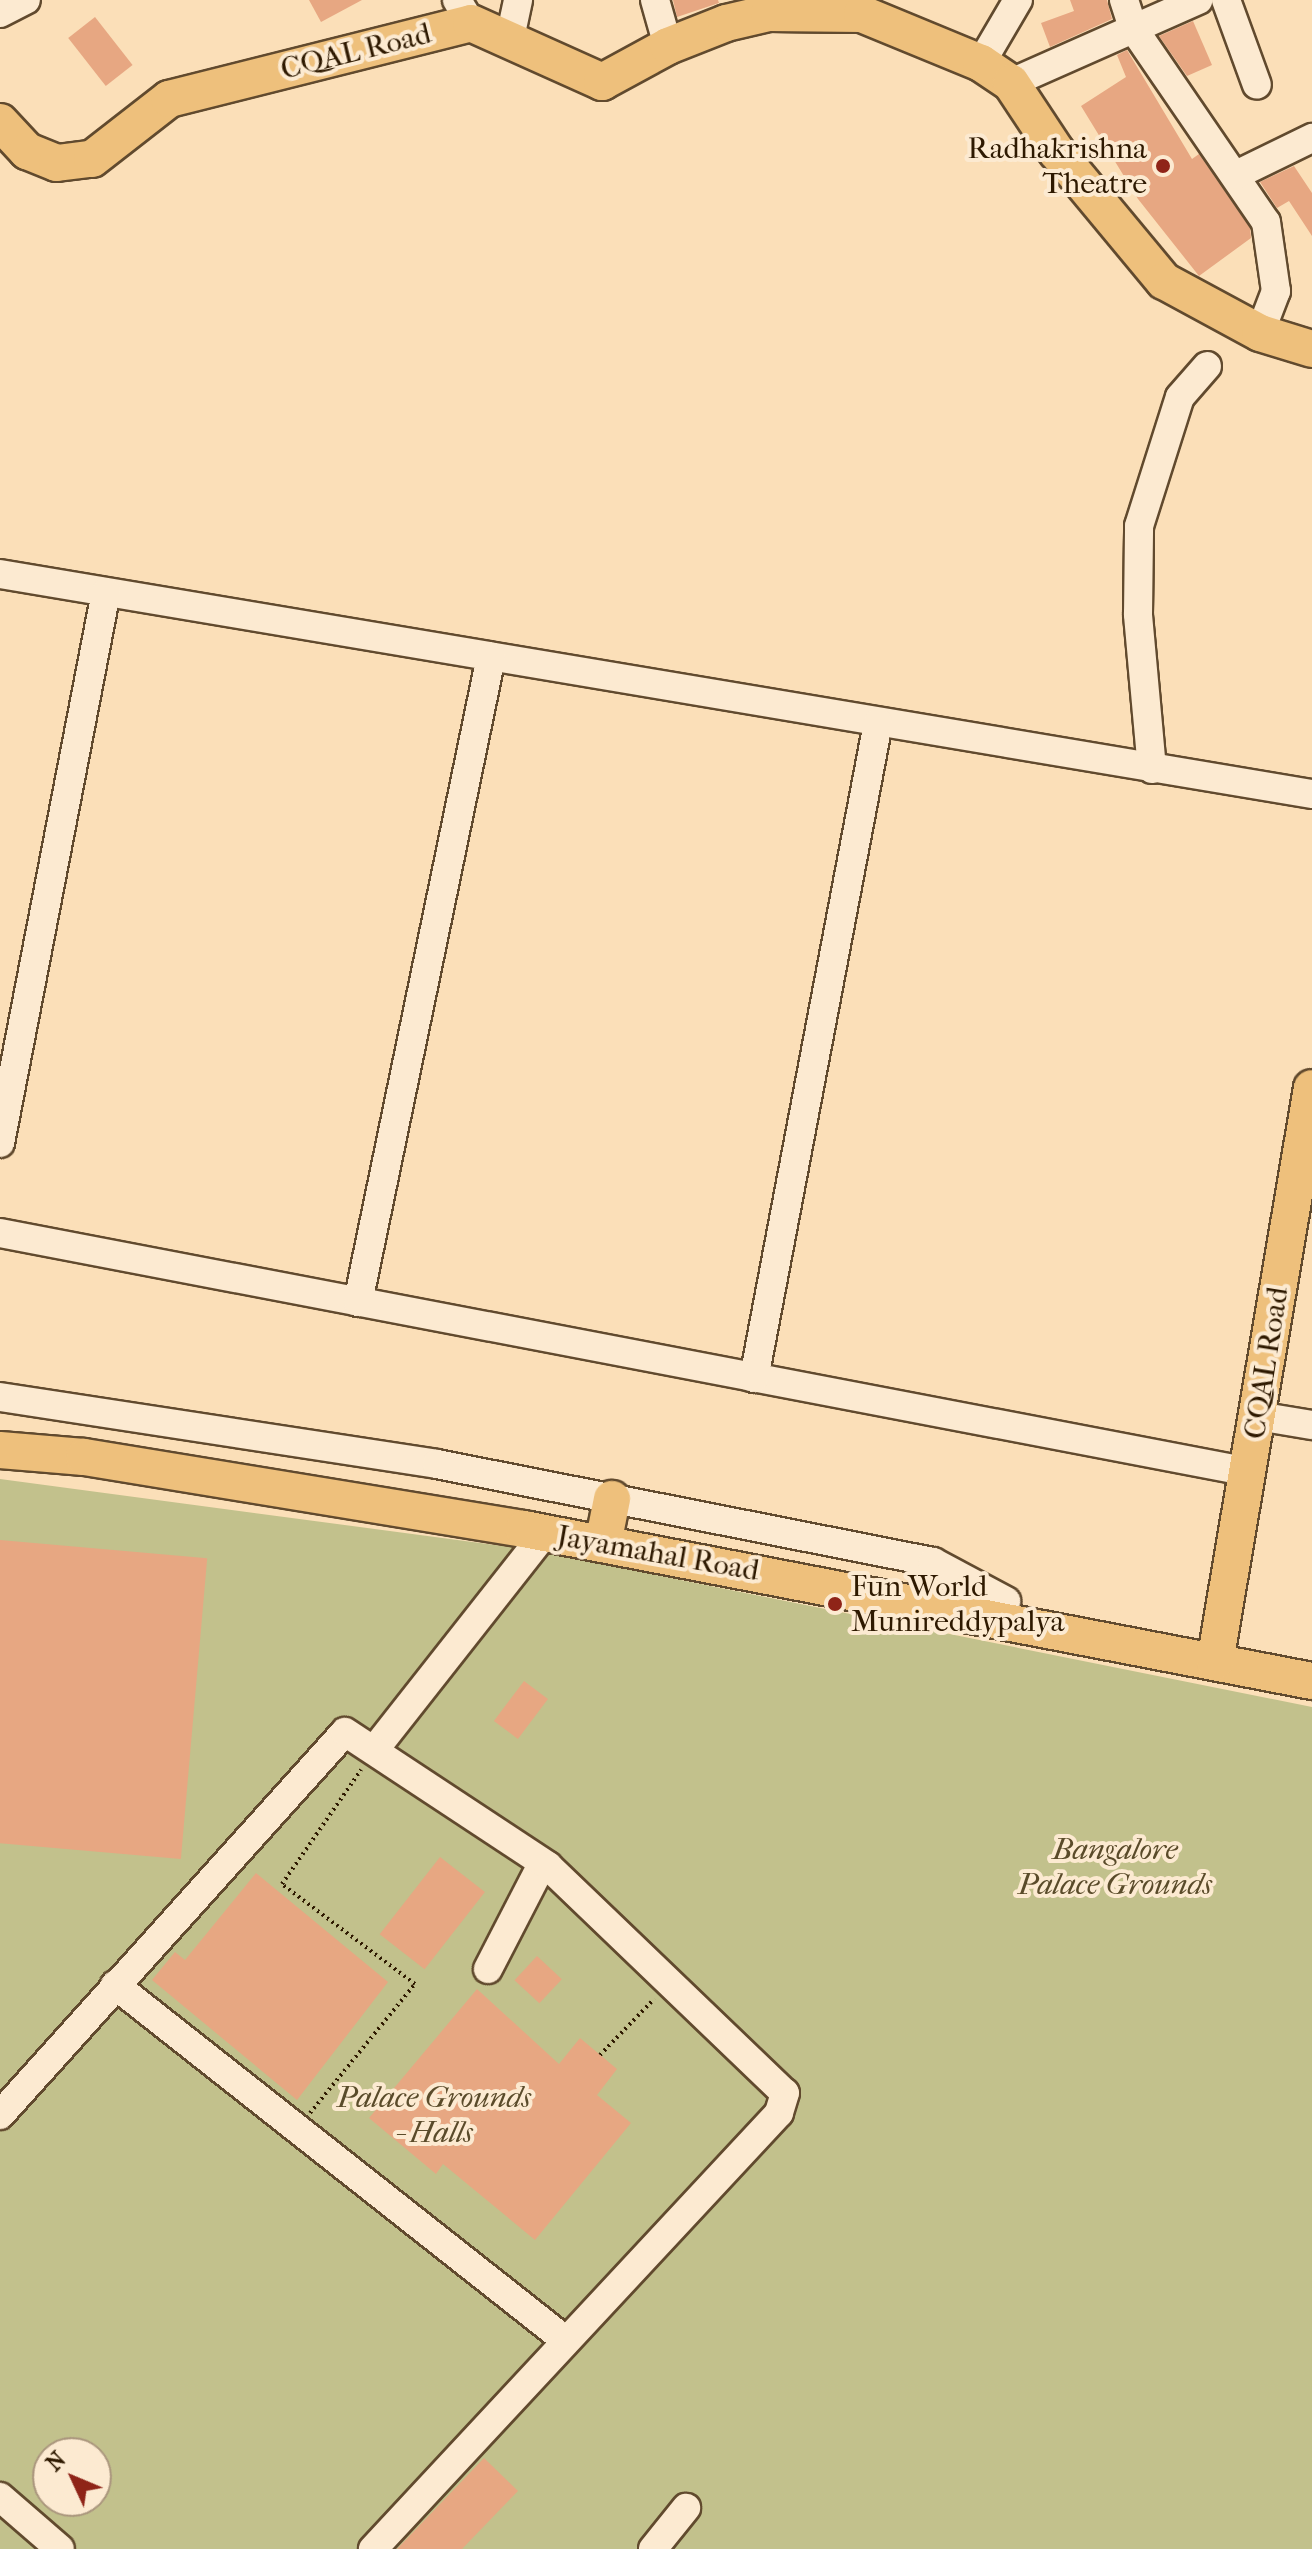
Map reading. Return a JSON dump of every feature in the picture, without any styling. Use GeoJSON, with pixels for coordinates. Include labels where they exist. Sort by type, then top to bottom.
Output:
{"type":"FeatureCollection","features":[{"type":"Feature","properties":{"kind":"main road","name":"CQAL Road"},"geometry":{"type":"LineString","coordinates":[[0,122],[27,151],[57,163],[92,159],[169,99],[464,12],[595,82],[668,46],[769,13],[860,7],[981,63],[1011,83],[1056,151],[1154,271],[1260,333],[1312,349]]}},
{"type":"Feature","properties":{"kind":"main road","name":"CQAL Road"},"geometry":{"type":"LineString","coordinates":[[1218,1650],[1312,1088]]}},
{"type":"Feature","properties":{"kind":"main road","name":"Jayamahal Road"},"geometry":{"type":"LineString","coordinates":[[0,1436],[94,1442],[532,1525]]}},
{"type":"Feature","properties":{"kind":"main road","name":"Jayamahal Road"},"geometry":{"type":"LineString","coordinates":[[0,1450],[84,1457],[532,1525],[607,1523],[1006,1601],[1218,1650],[1312,1681]]}},
{"type":"Feature","properties":{"kind":"main road","name":"Jayamahal Road"},"geometry":{"type":"LineString","coordinates":[[607,1523],[1218,1650],[1312,1657]]}},
{"type":"Feature","properties":{"kind":"street"},"geometry":{"type":"LineString","coordinates":[[0,13],[26,0]]}},
{"type":"Feature","properties":{"kind":"street"},"geometry":{"type":"LineString","coordinates":[[510,38],[518,0]]}},
{"type":"Feature","properties":{"kind":"street"},"geometry":{"type":"LineString","coordinates":[[655,0],[668,46]]}},
{"type":"Feature","properties":{"kind":"street"},"geometry":{"type":"LineString","coordinates":[[981,63],[1018,0]]}},
{"type":"Feature","properties":{"kind":"street"},"geometry":{"type":"LineString","coordinates":[[1124,0],[1133,28],[1266,222],[1274,260],[1276,291],[1260,333]]}},
{"type":"Feature","properties":{"kind":"street"},"geometry":{"type":"LineString","coordinates":[[1011,83],[1198,0]]}},
{"type":"Feature","properties":{"kind":"street"},"geometry":{"type":"LineString","coordinates":[[1226,0],[1257,85]]}},
{"type":"Feature","properties":{"kind":"street"},"geometry":{"type":"LineString","coordinates":[[1236,175],[1312,138]]}},
{"type":"Feature","properties":{"kind":"street"},"geometry":{"type":"LineString","coordinates":[[1152,769],[1138,614],[1139,526],[1180,397],[1207,366]]}},
{"type":"Feature","properties":{"kind":"street"},"geometry":{"type":"LineString","coordinates":[[0,574],[1312,794]]}},
{"type":"Feature","properties":{"kind":"street"},"geometry":{"type":"LineString","coordinates":[[0,1143],[106,592]]}},
{"type":"Feature","properties":{"kind":"street"},"geometry":{"type":"LineString","coordinates":[[358,1302],[491,657]]}},
{"type":"Feature","properties":{"kind":"street"},"geometry":{"type":"LineString","coordinates":[[754,1378],[878,723]]}},
{"type":"Feature","properties":{"kind":"street"},"geometry":{"type":"LineString","coordinates":[[0,1233],[1249,1472]]}},
{"type":"Feature","properties":{"kind":"street"},"geometry":{"type":"LineString","coordinates":[[0,1397],[247,1432],[607,1523]]}},
{"type":"Feature","properties":{"kind":"street"},"geometry":{"type":"LineString","coordinates":[[1258,1416],[1312,1425]]}},
{"type":"Feature","properties":{"kind":"street"},"geometry":{"type":"LineString","coordinates":[[375,1749],[532,1525]]}},
{"type":"Feature","properties":{"kind":"street"},"geometry":{"type":"LineString","coordinates":[[0,2115],[336,1737],[354,1734],[548,1866],[658,1993],[785,2093],[785,2104],[373,2549]]}},
{"type":"Feature","properties":{"kind":"street"},"geometry":{"type":"LineString","coordinates":[[352,2549],[761,2112],[766,2102],[710,2032],[618,1944],[537,1874],[518,1846]]}},
{"type":"Feature","properties":{"kind":"street"},"geometry":{"type":"LineString","coordinates":[[488,1969],[537,1874]]}},
{"type":"Feature","properties":{"kind":"street"},"geometry":{"type":"LineString","coordinates":[[115,1985],[555,2332]]}},
{"type":"Feature","properties":{"kind":"street"},"geometry":{"type":"LineString","coordinates":[[0,2497],[60,2549]]}},
{"type":"Feature","properties":{"kind":"street"},"geometry":{"type":"LineString","coordinates":[[653,2549],[686,2508]]}},
{"type":"Feature","properties":{"kind":"path"},"geometry":{"type":"LineString","coordinates":[[296,2130],[415,1984],[282,1884],[375,1749]]}},
{"type":"Feature","properties":{"kind":"path"},"geometry":{"type":"LineString","coordinates":[[600,2055],[658,1993]]}},
{"type":"Feature","properties":{"kind":"green space","name":"Palace Grounds - Halls"},"geometry":{"type":"Polygon","coordinates":[[[0,1479],[532,1550],[1312,1707],[1312,2549],[0,2549],[0,1479]]]}},
{"type":"Feature","properties":{"kind":"building"},"geometry":{"type":"Polygon","coordinates":[[[309,0],[362,0],[321,22],[309,0]]]}},
{"type":"Feature","properties":{"kind":"building"},"geometry":{"type":"Polygon","coordinates":[[[673,0],[718,0],[719,3],[677,17],[673,0]]]}},
{"type":"Feature","properties":{"kind":"building"},"geometry":{"type":"Polygon","coordinates":[[[1070,0],[1107,0],[1112,19],[1050,47],[1041,23],[1074,11],[1070,0]]]}},
{"type":"Feature","properties":{"kind":"building"},"geometry":{"type":"Polygon","coordinates":[[[95,17],[133,65],[106,86],[68,38],[95,17]]]}},
{"type":"Feature","properties":{"kind":"building"},"geometry":{"type":"Polygon","coordinates":[[[1193,21],[1212,65],[1187,76],[1159,36],[1193,21]]]}},
{"type":"Feature","properties":{"kind":"building"},"geometry":{"type":"Polygon","coordinates":[[[1127,50],[1192,159],[1199,154],[1250,228],[1251,238],[1199,276],[1138,199],[1081,106],[1126,77],[1117,55],[1127,50]]]}},
{"type":"Feature","properties":{"kind":"building"},"geometry":{"type":"Polygon","coordinates":[[[1294,166],[1312,193],[1312,236],[1289,201],[1277,208],[1260,182],[1294,166]]]}},
{"type":"Feature","properties":{"kind":"building"},"geometry":{"type":"Polygon","coordinates":[[[0,1540],[207,1558],[181,1859],[0,1843],[0,1540]]]}},
{"type":"Feature","properties":{"kind":"building"},"geometry":{"type":"Polygon","coordinates":[[[524,1681],[548,1699],[518,1739],[494,1721],[524,1681]]]}},
{"type":"Feature","properties":{"kind":"building"},"geometry":{"type":"Polygon","coordinates":[[[440,1857],[485,1892],[425,1969],[380,1934],[440,1857]]]}},
{"type":"Feature","properties":{"kind":"building"},"geometry":{"type":"Polygon","coordinates":[[[256,1873],[388,1982],[297,2100],[152,1980],[175,1952],[185,1960],[256,1873]]]}},
{"type":"Feature","properties":{"kind":"building"},"geometry":{"type":"Polygon","coordinates":[[[537,1956],[562,1979],[539,2003],[514,1980],[537,1956]]]}},
{"type":"Feature","properties":{"kind":"building"},"geometry":{"type":"Polygon","coordinates":[[[477,1989],[559,2064],[580,2038],[617,2069],[597,2095],[631,2123],[535,2240],[443,2164],[436,2174],[369,2118],[477,1989]]]}},
{"type":"Feature","properties":{"kind":"building"},"geometry":{"type":"Polygon","coordinates":[[[484,2458],[518,2491],[462,2549],[397,2549],[484,2458]]]}},
{"type":"Feature","properties":{"kind":"place","name":"Radhakrishna Theatre"},"geometry":{"type":"Point","coordinates":[1163,166]}},
{"type":"Feature","properties":{"kind":"place","name":"Fun World Munireddypalya"},"geometry":{"type":"Point","coordinates":[835,1604]}},
{"type":"Feature","properties":{"kind":"park label","name":"Bangalore Palace Grounds"},"geometry":{"type":"Point","coordinates":[1115,1867]}}]}
